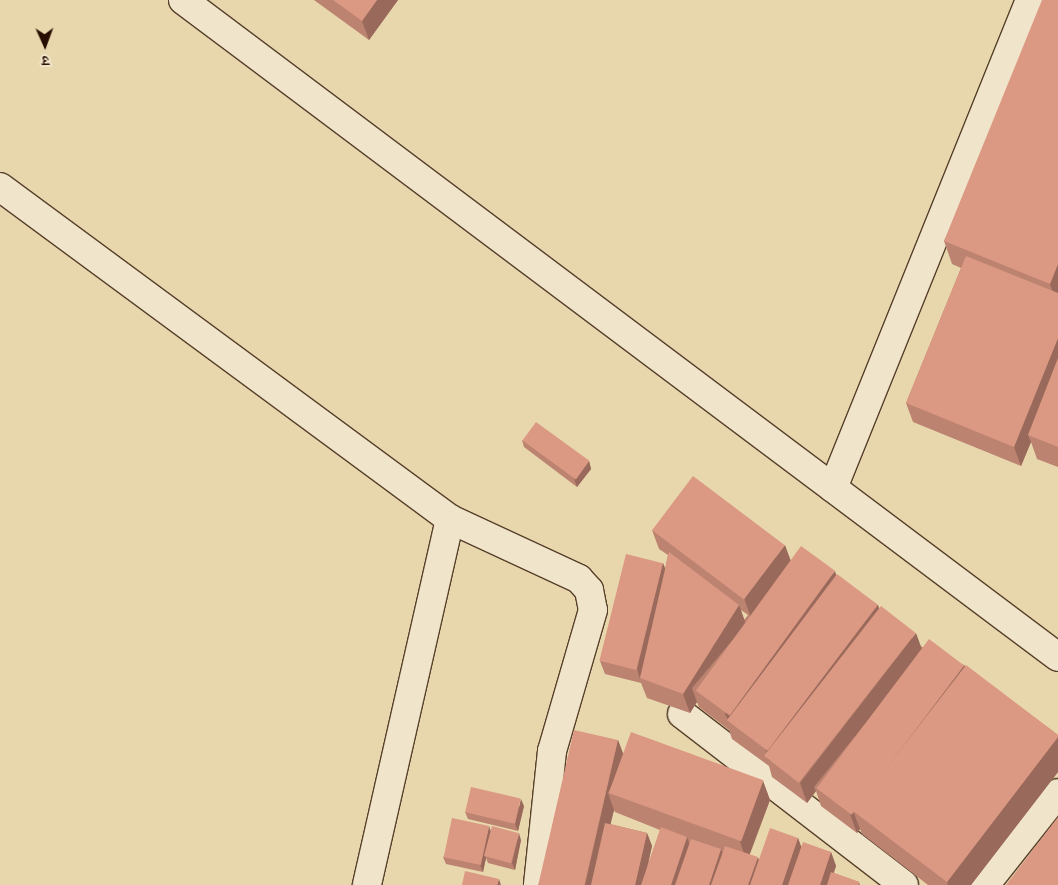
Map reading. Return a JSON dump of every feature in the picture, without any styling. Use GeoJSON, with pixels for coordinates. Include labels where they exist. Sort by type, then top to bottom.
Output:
{"type":"FeatureCollection","features":[{"type":"Feature","properties":{"kind":"street"},"geometry":{"type":"LineString","coordinates":[[183,0],[1058,656]]}},
{"type":"Feature","properties":{"kind":"street"},"geometry":{"type":"LineString","coordinates":[[833,488],[1030,0]]}},
{"type":"Feature","properties":{"kind":"street"},"geometry":{"type":"LineString","coordinates":[[0,187],[450,519],[580,579],[589,590],[592,610],[552,751],[538,885]]}},
{"type":"Feature","properties":{"kind":"street"},"geometry":{"type":"LineString","coordinates":[[367,885],[450,519]]}},
{"type":"Feature","properties":{"kind":"street"},"geometry":{"type":"LineString","coordinates":[[682,714],[904,885]]}},
{"type":"Feature","properties":{"kind":"street"},"geometry":{"type":"LineString","coordinates":[[986,885],[1058,793]]}},
{"type":"Feature","properties":{"kind":"building"},"geometry":{"type":"Polygon","coordinates":[[[333,0],[377,0],[362,21],[333,0]]]}},
{"type":"Feature","properties":{"kind":"building"},"geometry":{"type":"Polygon","coordinates":[[[1042,0],[1058,0],[1058,264],[1050,284],[944,241],[1042,0]]]}},
{"type":"Feature","properties":{"kind":"building"},"geometry":{"type":"Polygon","coordinates":[[[966,256],[1058,293],[1058,338],[1014,447],[906,403],[966,256]]]}},
{"type":"Feature","properties":{"kind":"building"},"geometry":{"type":"Polygon","coordinates":[[[1058,358],[1058,447],[1028,435],[1058,358]]]}},
{"type":"Feature","properties":{"kind":"building"},"geometry":{"type":"Polygon","coordinates":[[[536,422],[589,461],[576,479],[522,441],[536,422]]]}},
{"type":"Feature","properties":{"kind":"building"},"geometry":{"type":"Polygon","coordinates":[[[693,476],[785,545],[744,600],[652,530],[693,476]]]}},
{"type":"Feature","properties":{"kind":"building"},"geometry":{"type":"Polygon","coordinates":[[[801,546],[835,571],[730,716],[696,691],[801,546]]]}},
{"type":"Feature","properties":{"kind":"building"},"geometry":{"type":"Polygon","coordinates":[[[669,552],[739,605],[683,694],[640,678],[669,552]]]}},
{"type":"Feature","properties":{"kind":"building"},"geometry":{"type":"Polygon","coordinates":[[[626,554],[663,563],[636,670],[599,661],[626,554]]]}},
{"type":"Feature","properties":{"kind":"building"},"geometry":{"type":"Polygon","coordinates":[[[837,574],[878,605],[768,751],[727,720],[837,574]]]}},
{"type":"Feature","properties":{"kind":"building"},"geometry":{"type":"Polygon","coordinates":[[[881,606],[916,633],[799,783],[764,756],[881,606]]]}},
{"type":"Feature","properties":{"kind":"building"},"geometry":{"type":"Polygon","coordinates":[[[929,639],[964,665],[852,815],[816,788],[929,639]]]}},
{"type":"Feature","properties":{"kind":"building"},"geometry":{"type":"Polygon","coordinates":[[[966,665],[1058,735],[1058,737],[947,882],[853,811],[966,665]]]}},
{"type":"Feature","properties":{"kind":"building"},"geometry":{"type":"Polygon","coordinates":[[[574,730],[618,740],[584,885],[538,885],[574,730]]]}},
{"type":"Feature","properties":{"kind":"building"},"geometry":{"type":"Polygon","coordinates":[[[631,732],[763,780],[741,841],[609,793],[631,732]]]}},
{"type":"Feature","properties":{"kind":"building"},"geometry":{"type":"Polygon","coordinates":[[[471,787],[521,798],[515,824],[465,812],[471,787]]]}},
{"type":"Feature","properties":{"kind":"building"},"geometry":{"type":"Polygon","coordinates":[[[1058,817],[1058,885],[1006,885],[1058,817]]]}},
{"type":"Feature","properties":{"kind":"building"},"geometry":{"type":"Polygon","coordinates":[[[452,818],[489,826],[481,865],[444,857],[452,818]]]}},
{"type":"Feature","properties":{"kind":"building"},"geometry":{"type":"Polygon","coordinates":[[[605,823],[647,833],[635,885],[591,885],[605,823]]]}},
{"type":"Feature","properties":{"kind":"building"},"geometry":{"type":"Polygon","coordinates":[[[492,826],[519,833],[511,863],[484,856],[492,826]]]}},
{"type":"Feature","properties":{"kind":"building"},"geometry":{"type":"Polygon","coordinates":[[[661,827],[687,837],[671,885],[641,885],[661,827]]]}},
{"type":"Feature","properties":{"kind":"building"},"geometry":{"type":"Polygon","coordinates":[[[770,828],[798,838],[782,885],[750,885],[770,828]]]}},
{"type":"Feature","properties":{"kind":"building"},"geometry":{"type":"Polygon","coordinates":[[[691,839],[721,849],[709,885],[675,885],[691,839]]]}},
{"type":"Feature","properties":{"kind":"building"},"geometry":{"type":"Polygon","coordinates":[[[803,842],[831,852],[820,885],[788,885],[803,842]]]}},
{"type":"Feature","properties":{"kind":"building"},"geometry":{"type":"Polygon","coordinates":[[[725,846],[758,857],[748,885],[711,885],[725,846]]]}},
{"type":"Feature","properties":{"kind":"building"},"geometry":{"type":"Polygon","coordinates":[[[465,871],[499,879],[497,885],[462,885],[465,871]]]}},
{"type":"Feature","properties":{"kind":"building"},"geometry":{"type":"Polygon","coordinates":[[[831,872],[859,882],[858,885],[827,885],[831,872]]]}}]}
